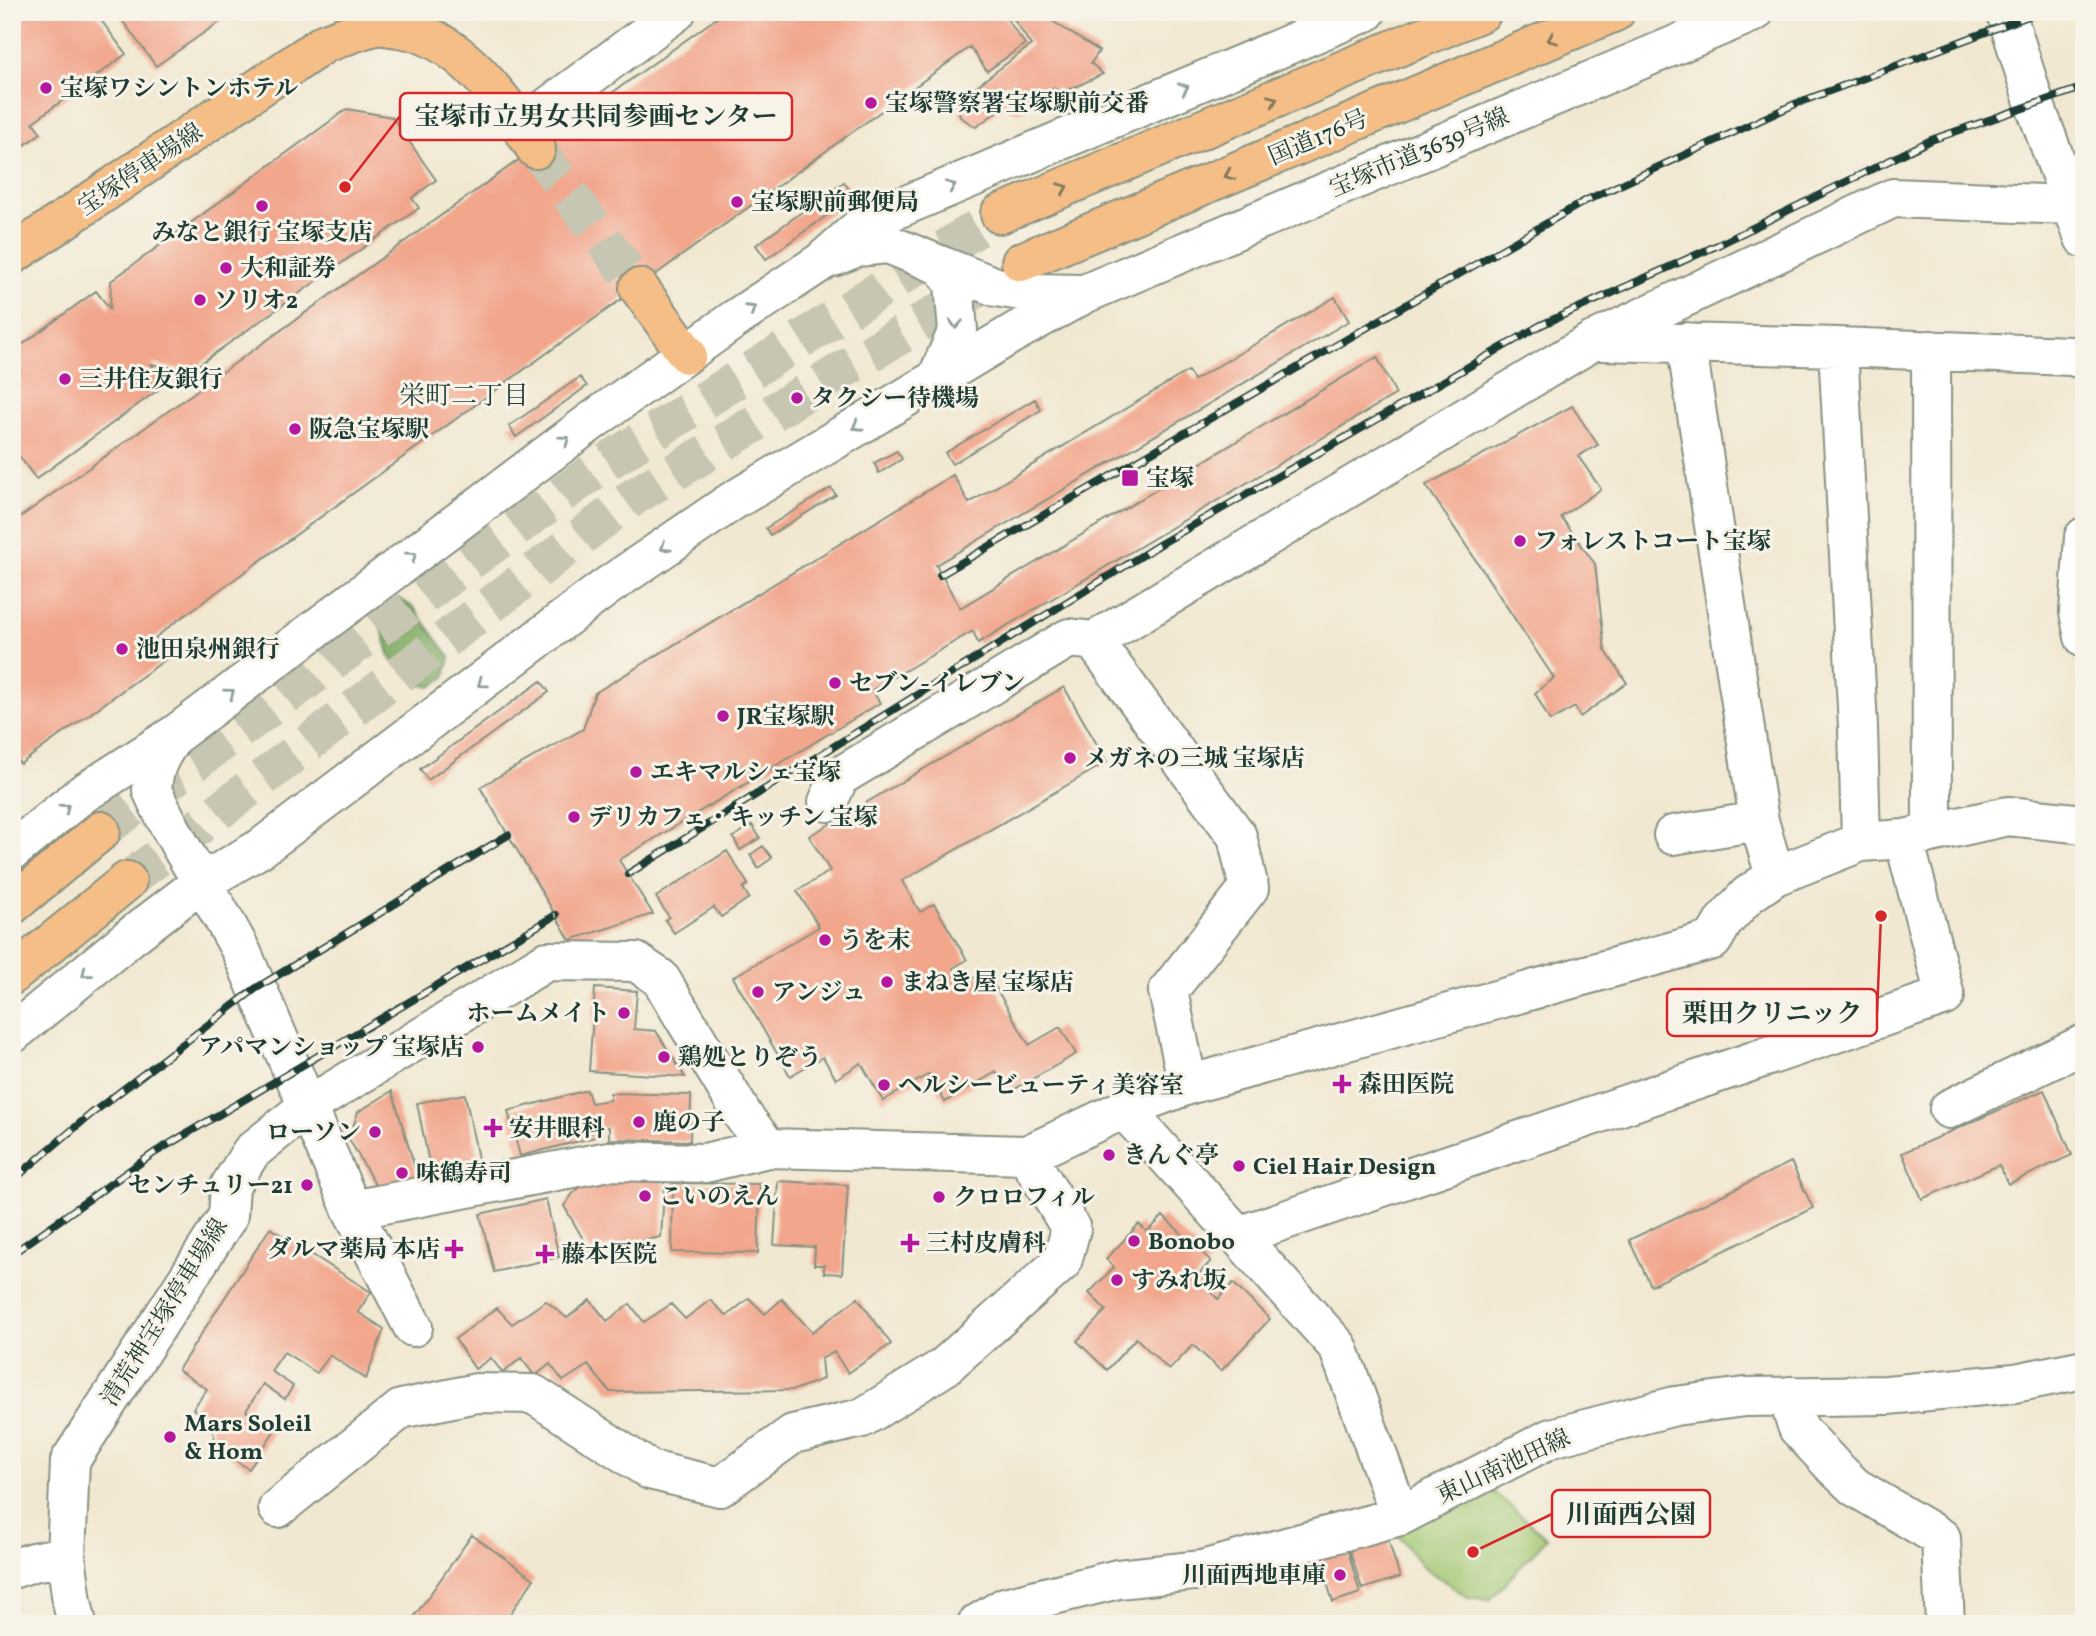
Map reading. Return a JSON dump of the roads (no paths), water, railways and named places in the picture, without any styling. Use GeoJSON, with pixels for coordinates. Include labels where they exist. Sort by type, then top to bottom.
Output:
{"type":"FeatureCollection","features":[{"type":"Feature","properties":{"kind":"main road"},"geometry":{"type":"LineString","coordinates":[[1000,214],[1482,12]]}},
{"type":"Feature","properties":{"kind":"main road","name":"国道176号"},"geometry":{"type":"LineString","coordinates":[[1021,262],[1615,12]]}},
{"type":"Feature","properties":{"kind":"main road","name":"宝塚停車場線"},"geometry":{"type":"LineString","coordinates":[[12,256],[324,43],[378,25],[414,30],[452,49],[477,72],[528,138]]}},
{"type":"Feature","properties":{"kind":"main road"},"geometry":{"type":"LineString","coordinates":[[639,288],[687,354]]}},
{"type":"Feature","properties":{"kind":"main road"},"geometry":{"type":"LineString","coordinates":[[12,905],[101,831]]}},
{"type":"Feature","properties":{"kind":"main road"},"geometry":{"type":"LineString","coordinates":[[12,975],[127,881]]}},
{"type":"Feature","properties":{"kind":"street"},"geometry":{"type":"LineString","coordinates":[[528,138],[676,12]]}},
{"type":"Feature","properties":{"kind":"street"},"geometry":{"type":"LineString","coordinates":[[12,851],[80,795],[176,734],[510,481],[821,262],[866,222],[1366,12]]}},
{"type":"Feature","properties":{"kind":"street","name":"宝塚市道3639号線"},"geometry":{"type":"LineString","coordinates":[[12,1034],[201,883],[261,848],[605,588],[731,502],[937,378],[1084,294],[1754,12]]}},
{"type":"Feature","properties":{"kind":"street"},"geometry":{"type":"LineString","coordinates":[[828,802],[839,777],[1069,638],[1094,641],[1593,341],[1893,198],[2077,221],[2035,105],[2006,12]]}},
{"type":"Feature","properties":{"kind":"street"},"geometry":{"type":"LineString","coordinates":[[821,262],[857,247],[888,244],[996,287],[1034,293],[1084,294]]}},
{"type":"Feature","properties":{"kind":"street"},"geometry":{"type":"LineString","coordinates":[[937,378],[958,330],[954,284],[942,267]]}},
{"type":"Feature","properties":{"kind":"street"},"geometry":{"type":"LineString","coordinates":[[1593,341],[1931,350],[2072,356],[2084,360]]}},
{"type":"Feature","properties":{"kind":"street"},"geometry":{"type":"LineString","coordinates":[[1686,342],[1759,821],[1775,876]]}},
{"type":"Feature","properties":{"kind":"street"},"geometry":{"type":"LineString","coordinates":[[1838,347],[1858,727],[1861,842]]}},
{"type":"Feature","properties":{"kind":"street"},"geometry":{"type":"LineString","coordinates":[[1238,1236],[1945,996],[1918,835],[1931,350]]}},
{"type":"Feature","properties":{"kind":"street"},"geometry":{"type":"LineString","coordinates":[[2084,537],[2079,612],[2084,637]]}},
{"type":"Feature","properties":{"kind":"street"},"geometry":{"type":"LineString","coordinates":[[1094,641],[1237,836],[1249,888],[1168,991],[1188,1086]]}},
{"type":"Feature","properties":{"kind":"street"},"geometry":{"type":"LineString","coordinates":[[176,734],[160,756],[153,774],[152,790],[242,953],[352,1210],[413,1327]]}},
{"type":"Feature","properties":{"kind":"street"},"geometry":{"type":"LineString","coordinates":[[158,804],[173,821],[206,841],[261,848],[243,881],[238,915],[242,953]]}},
{"type":"Feature","properties":{"kind":"street"},"geometry":{"type":"LineString","coordinates":[[352,1210],[609,1161],[705,1163],[768,1148],[1027,1155],[1124,1109],[1188,1086],[1713,940],[1724,921],[1748,895],[1775,876],[1861,842],[1918,835],[2008,816],[2084,824]]}},
{"type":"Feature","properties":{"kind":"street"},"geometry":{"type":"LineString","coordinates":[[1673,835],[1759,821]]}},
{"type":"Feature","properties":{"kind":"street"},"geometry":{"type":"LineString","coordinates":[[129,938],[169,923],[206,926],[242,953]]}},
{"type":"Feature","properties":{"kind":"street","name":"清荒神宝塚停車場線"},"geometry":{"type":"LineString","coordinates":[[77,1624],[66,1556],[70,1461],[228,1216],[230,1186],[251,1152],[308,1106],[547,961],[636,962],[660,978],[744,1117],[768,1148]]}},
{"type":"Feature","properties":{"kind":"street"},"geometry":{"type":"LineString","coordinates":[[1949,1109],[2084,1044]]}},
{"type":"Feature","properties":{"kind":"street"},"geometry":{"type":"LineString","coordinates":[[1124,1109],[1338,1347],[1400,1516]]}},
{"type":"Feature","properties":{"kind":"street"},"geometry":{"type":"LineString","coordinates":[[278,1508],[401,1409],[476,1393],[533,1394],[650,1470],[720,1487],[793,1434],[862,1418],[944,1367],[1062,1262],[1071,1229],[1027,1155]]}},
{"type":"Feature","properties":{"kind":"street","name":"東山南池田線"},"geometry":{"type":"LineString","coordinates":[[977,1624],[1005,1607],[1118,1579],[1202,1570],[1400,1516],[1551,1438],[1675,1406],[1745,1397],[1887,1395],[2015,1383],[2084,1369]]}},
{"type":"Feature","properties":{"kind":"street"},"geometry":{"type":"LineString","coordinates":[[1791,1396],[1798,1428],[1855,1487],[1941,1538],[1945,1624]]}},
{"type":"Feature","properties":{"kind":"street"},"geometry":{"type":"LineString","coordinates":[[12,1569],[66,1556]]}},
{"type":"Feature","properties":{"kind":"tunnel"},"geometry":{"type":"LineString","coordinates":[[536,149],[639,288]]}},
{"type":"Feature","properties":{"kind":"tunnel"},"geometry":{"type":"LineString","coordinates":[[101,831],[602,465],[1000,214]]}},
{"type":"Feature","properties":{"kind":"tunnel"},"geometry":{"type":"LineString","coordinates":[[127,881],[632,498],[983,285]]}},
{"type":"Feature","properties":{"kind":"railway"},"geometry":{"type":"LineString","coordinates":[[940,575],[1585,201],[1795,104],[2039,12]]}},
{"type":"Feature","properties":{"kind":"railway"},"geometry":{"type":"LineString","coordinates":[[628,874],[1162,543],[1541,325],[1718,245],[1931,140],[2084,87]]}},
{"type":"Feature","properties":{"kind":"railway"},"geometry":{"type":"LineString","coordinates":[[12,1181],[91,1114],[255,989],[508,835]]}},
{"type":"Feature","properties":{"kind":"railway"},"geometry":{"type":"LineString","coordinates":[[12,1254],[154,1153],[556,915]]}},
{"type":"Feature","properties":{"kind":"place","name":"宝塚ワシントンホテル"},"geometry":{"type":"Point","coordinates":[46,88]}},
{"type":"Feature","properties":{"kind":"place","name":"宝塚警察署宝塚駅前交番"},"geometry":{"type":"Point","coordinates":[871,103]}},
{"type":"Feature","properties":{"kind":"place","name":"宝塚市立男女共同参画センター"},"geometry":{"type":"Point","coordinates":[345,187]}},
{"type":"Feature","properties":{"kind":"place","name":"宝塚駅前郵便局"},"geometry":{"type":"Point","coordinates":[737,202]}},
{"type":"Feature","properties":{"kind":"place","name":"みなと銀行 宝塚支店"},"geometry":{"type":"Point","coordinates":[262,206]}},
{"type":"Feature","properties":{"kind":"place","name":"大和証券"},"geometry":{"type":"Point","coordinates":[226,268]}},
{"type":"Feature","properties":{"kind":"place","name":"ソリオ2"},"geometry":{"type":"Point","coordinates":[200,300]}},
{"type":"Feature","properties":{"kind":"place","name":"三井住友銀行"},"geometry":{"type":"Point","coordinates":[65,379]}},
{"type":"Feature","properties":{"kind":"place","name":"タクシー待機場"},"geometry":{"type":"Point","coordinates":[797,398]}},
{"type":"Feature","properties":{"kind":"place","name":"阪急宝塚駅"},"geometry":{"type":"Point","coordinates":[295,429]}},
{"type":"Feature","properties":{"kind":"place","name":"宝塚"},"geometry":{"type":"Point","coordinates":[1130,478]}},
{"type":"Feature","properties":{"kind":"place","name":"フォレストコート宝塚"},"geometry":{"type":"Point","coordinates":[1520,541]}},
{"type":"Feature","properties":{"kind":"place","name":"池田泉州銀行"},"geometry":{"type":"Point","coordinates":[122,649]}},
{"type":"Feature","properties":{"kind":"place","name":"セブン-イレブン"},"geometry":{"type":"Point","coordinates":[835,683]}},
{"type":"Feature","properties":{"kind":"place","name":"JR宝塚駅"},"geometry":{"type":"Point","coordinates":[723,716]}},
{"type":"Feature","properties":{"kind":"place","name":"メガネの三城 宝塚店"},"geometry":{"type":"Point","coordinates":[1070,758]}},
{"type":"Feature","properties":{"kind":"place","name":"エキマルシェ宝塚"},"geometry":{"type":"Point","coordinates":[636,772]}},
{"type":"Feature","properties":{"kind":"place","name":"デリカフェ・キッチン 宝塚"},"geometry":{"type":"Point","coordinates":[574,817]}},
{"type":"Feature","properties":{"kind":"place","name":"栗田クリニック"},"geometry":{"type":"Point","coordinates":[1881,916]}},
{"type":"Feature","properties":{"kind":"place","name":"うを末"},"geometry":{"type":"Point","coordinates":[825,940]}},
{"type":"Feature","properties":{"kind":"place","name":"まねき屋 宝塚店"},"geometry":{"type":"Point","coordinates":[887,982]}},
{"type":"Feature","properties":{"kind":"place","name":"アンジュ"},"geometry":{"type":"Point","coordinates":[758,992]}},
{"type":"Feature","properties":{"kind":"place","name":"ホームメイト"},"geometry":{"type":"Point","coordinates":[624,1013]}},
{"type":"Feature","properties":{"kind":"place","name":"アパマンショップ 宝塚店"},"geometry":{"type":"Point","coordinates":[478,1047]}},
{"type":"Feature","properties":{"kind":"place","name":"鶏処とりぞう"},"geometry":{"type":"Point","coordinates":[664,1057]}},
{"type":"Feature","properties":{"kind":"place","name":"森田医院"},"geometry":{"type":"Point","coordinates":[1342,1084]}},
{"type":"Feature","properties":{"kind":"place","name":"ヘルシービューティ美容室"},"geometry":{"type":"Point","coordinates":[884,1085]}},
{"type":"Feature","properties":{"kind":"place","name":"鹿の子"},"geometry":{"type":"Point","coordinates":[639,1122]}},
{"type":"Feature","properties":{"kind":"place","name":"安井眼科"},"geometry":{"type":"Point","coordinates":[493,1128]}},
{"type":"Feature","properties":{"kind":"place","name":"ローソン"},"geometry":{"type":"Point","coordinates":[375,1132]}},
{"type":"Feature","properties":{"kind":"place","name":"きんぐ亭"},"geometry":{"type":"Point","coordinates":[1109,1155]}},
{"type":"Feature","properties":{"kind":"place","name":"Ciel Hair Design"},"geometry":{"type":"Point","coordinates":[1239,1166]}},
{"type":"Feature","properties":{"kind":"place","name":"味鶴寿司"},"geometry":{"type":"Point","coordinates":[402,1173]}},
{"type":"Feature","properties":{"kind":"place","name":"センチュリー21"},"geometry":{"type":"Point","coordinates":[307,1185]}},
{"type":"Feature","properties":{"kind":"place","name":"こいのえん"},"geometry":{"type":"Point","coordinates":[645,1196]}},
{"type":"Feature","properties":{"kind":"place","name":"クロロフィル"},"geometry":{"type":"Point","coordinates":[939,1197]}},
{"type":"Feature","properties":{"kind":"place","name":"Bonobo"},"geometry":{"type":"Point","coordinates":[1134,1241]}},
{"type":"Feature","properties":{"kind":"place","name":"三村皮膚科"},"geometry":{"type":"Point","coordinates":[910,1243]}},
{"type":"Feature","properties":{"kind":"place","name":"ダルマ薬局 本店"},"geometry":{"type":"Point","coordinates":[454,1249]}},
{"type":"Feature","properties":{"kind":"place","name":"藤本医院"},"geometry":{"type":"Point","coordinates":[545,1254]}},
{"type":"Feature","properties":{"kind":"place","name":"すみれ坂"},"geometry":{"type":"Point","coordinates":[1117,1280]}},
{"type":"Feature","properties":{"kind":"place","name":"Mars Soleil & Hom"},"geometry":{"type":"Point","coordinates":[170,1437]}},
{"type":"Feature","properties":{"kind":"place","name":"川面西公園"},"geometry":{"type":"Point","coordinates":[1473,1552]}},
{"type":"Feature","properties":{"kind":"place","name":"川面西地車庫"},"geometry":{"type":"Point","coordinates":[1340,1575]}},
{"type":"Feature","properties":{"kind":"district","name":"栄町二丁目"},"geometry":{"type":"Point","coordinates":[464,395]}}]}
